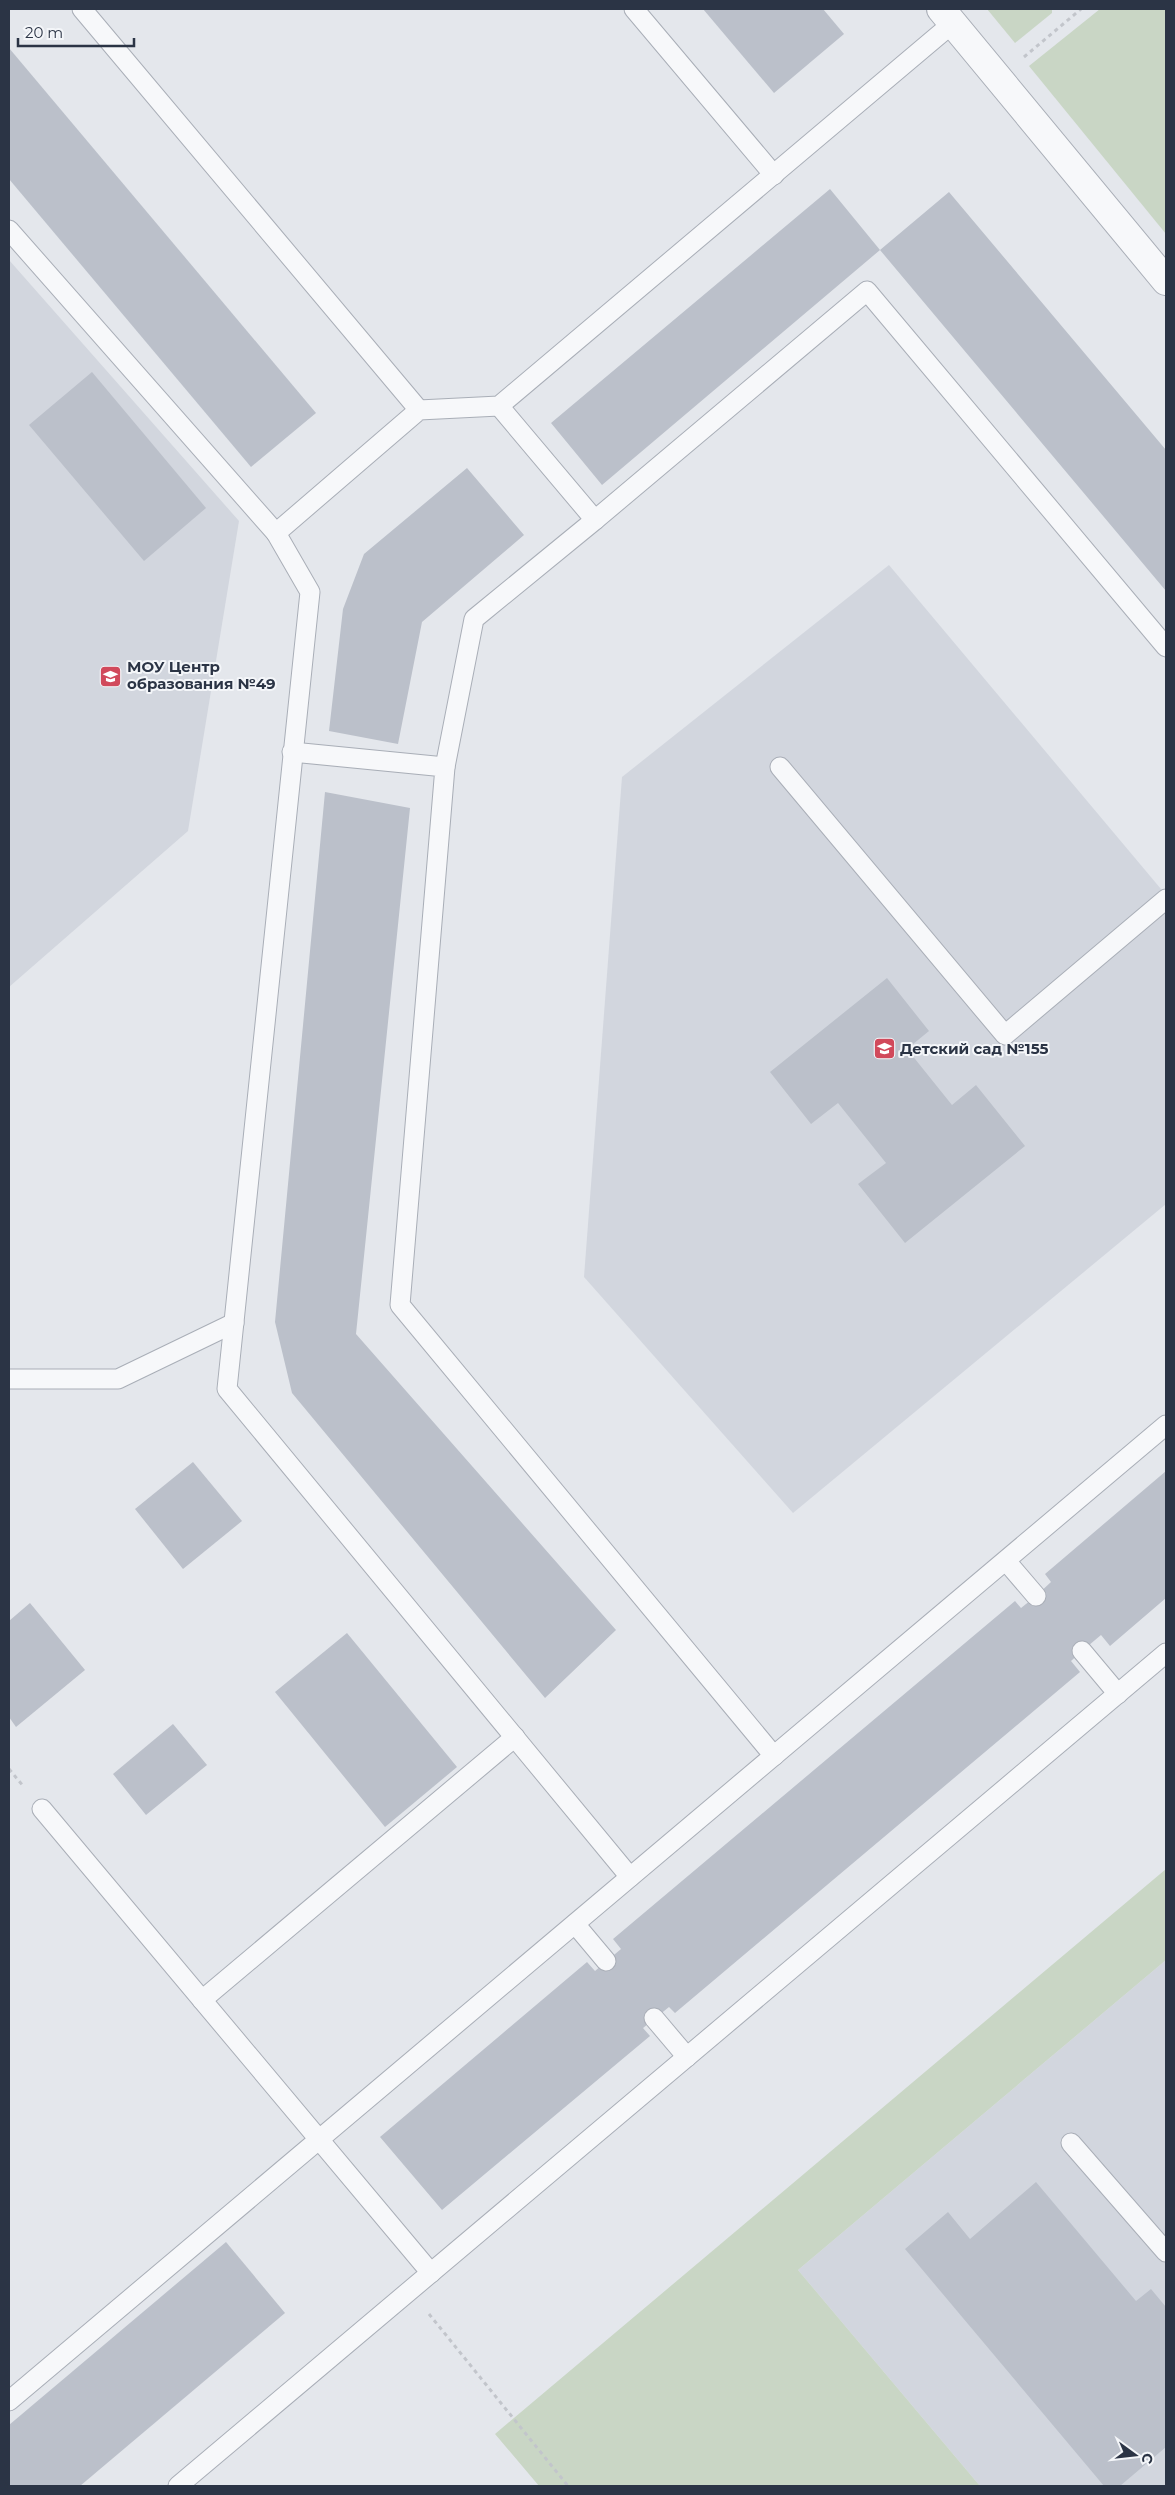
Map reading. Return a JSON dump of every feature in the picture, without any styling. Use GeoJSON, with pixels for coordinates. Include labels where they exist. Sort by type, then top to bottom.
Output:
{"type":"FeatureCollection","features":[{"type":"Feature","properties":{"kind":"street"},"geometry":{"type":"LineString","coordinates":[[947,16],[1166,281]]}},
{"type":"Feature","properties":{"kind":"lane"},"geometry":{"type":"LineString","coordinates":[[82,9],[419,410]]}},
{"type":"Feature","properties":{"kind":"lane"},"geometry":{"type":"LineString","coordinates":[[634,9],[774,175]]}},
{"type":"Feature","properties":{"kind":"lane"},"geometry":{"type":"LineString","coordinates":[[276,533],[419,410],[499,406],[774,175],[947,16]]}},
{"type":"Feature","properties":{"kind":"lane"},"geometry":{"type":"LineString","coordinates":[[9,230],[276,533],[310,592],[227,1389],[630,1877]]}},
{"type":"Feature","properties":{"kind":"lane"},"geometry":{"type":"LineString","coordinates":[[774,1756],[400,1306],[445,767],[474,619],[595,520],[867,291],[1166,647]]}},
{"type":"Feature","properties":{"kind":"lane"},"geometry":{"type":"LineString","coordinates":[[499,406],[595,520]]}},
{"type":"Feature","properties":{"kind":"lane"},"geometry":{"type":"LineString","coordinates":[[292,752],[445,767]]}},
{"type":"Feature","properties":{"kind":"lane"},"geometry":{"type":"LineString","coordinates":[[780,768],[1005,1035],[1166,899]]}},
{"type":"Feature","properties":{"kind":"lane"},"geometry":{"type":"LineString","coordinates":[[9,1379],[118,1379],[234,1323]]}},
{"type":"Feature","properties":{"kind":"lane"},"geometry":{"type":"LineString","coordinates":[[9,2401],[1166,1425]]}},
{"type":"Feature","properties":{"kind":"lane"},"geometry":{"type":"LineString","coordinates":[[1006,1560],[1036,1596]]}},
{"type":"Feature","properties":{"kind":"lane"},"geometry":{"type":"LineString","coordinates":[[1082,1651],[1118,1694]]}},
{"type":"Feature","properties":{"kind":"lane"},"geometry":{"type":"LineString","coordinates":[[178,2486],[1166,1653]]}},
{"type":"Feature","properties":{"kind":"lane"},"geometry":{"type":"LineString","coordinates":[[202,2000],[514,1737]]}},
{"type":"Feature","properties":{"kind":"lane"},"geometry":{"type":"LineString","coordinates":[[42,1808],[431,2273]]}},
{"type":"Feature","properties":{"kind":"lane"},"geometry":{"type":"LineString","coordinates":[[575,1924],[606,1961]]}},
{"type":"Feature","properties":{"kind":"lane"},"geometry":{"type":"LineString","coordinates":[[654,2018],[687,2057]]}},
{"type":"Feature","properties":{"kind":"lane"},"geometry":{"type":"LineString","coordinates":[[1071,2143],[1166,2252]]}},
{"type":"Feature","properties":{"kind":"path"},"geometry":{"type":"LineString","coordinates":[[999,78],[1081,9]]}},
{"type":"Feature","properties":{"kind":"path"},"geometry":{"type":"LineString","coordinates":[[410,2291],[568,2486]]}},
{"type":"Feature","properties":{"kind":"shaded area","name":"МОУ Центр образования №49"},"geometry":{"type":"Polygon","coordinates":[[[9,260],[239,521],[188,831],[9,987],[9,260]]]}},
{"type":"Feature","properties":{"kind":"shaded area","name":"Детский сад №155"},"geometry":{"type":"Polygon","coordinates":[[[889,565],[1166,895],[1166,1204],[793,1513],[584,1277],[622,777],[889,565]]]}},
{"type":"Feature","properties":{"kind":"shaded area"},"geometry":{"type":"Polygon","coordinates":[[[1166,1960],[1166,2486],[980,2486],[798,2270],[1166,1960]]]}},
{"type":"Feature","properties":{"kind":"green space"},"geometry":{"type":"Polygon","coordinates":[[[987,9],[1052,9],[1052,13],[1015,43],[987,9]]]}},
{"type":"Feature","properties":{"kind":"green space"},"geometry":{"type":"Polygon","coordinates":[[[1100,9],[1166,9],[1166,234],[1029,66],[1100,9]]]}},
{"type":"Feature","properties":{"kind":"green space"},"geometry":{"type":"Polygon","coordinates":[[[1166,1869],[1166,1960],[798,2270],[980,2486],[539,2486],[495,2434],[1166,1869]]]}},
{"type":"Feature","properties":{"kind":"building"},"geometry":{"type":"Polygon","coordinates":[[[703,9],[823,9],[844,34],[774,93],[703,9]]]}},
{"type":"Feature","properties":{"kind":"building"},"geometry":{"type":"Polygon","coordinates":[[[9,48],[316,413],[251,467],[9,179],[9,48]]]}},
{"type":"Feature","properties":{"kind":"building"},"geometry":{"type":"Polygon","coordinates":[[[830,189],[880,250],[602,485],[551,423],[830,189]]]}},
{"type":"Feature","properties":{"kind":"building"},"geometry":{"type":"Polygon","coordinates":[[[949,192],[1166,450],[1166,591],[880,250],[949,192]]]}},
{"type":"Feature","properties":{"kind":"building"},"geometry":{"type":"Polygon","coordinates":[[[92,372],[206,508],[144,561],[29,425],[92,372]]]}},
{"type":"Feature","properties":{"kind":"building"},"geometry":{"type":"Polygon","coordinates":[[[467,468],[524,535],[422,622],[398,744],[329,731],[343,609],[364,554],[467,468]]]}},
{"type":"Feature","properties":{"kind":"building"},"geometry":{"type":"Polygon","coordinates":[[[325,792],[410,808],[356,1334],[616,1630],[545,1698],[292,1393],[275,1322],[325,792]]]}},
{"type":"Feature","properties":{"kind":"building"},"geometry":{"type":"Polygon","coordinates":[[[887,978],[929,1031],[907,1049],[952,1105],[976,1085],[1025,1146],[905,1243],[858,1184],[886,1163],[838,1103],[811,1124],[770,1072],[887,978]]]}},
{"type":"Feature","properties":{"kind":"building"},"geometry":{"type":"Polygon","coordinates":[[[193,1462],[242,1521],[183,1569],[135,1509],[193,1462]]]}},
{"type":"Feature","properties":{"kind":"building"},"geometry":{"type":"Polygon","coordinates":[[[1166,1471],[1166,1598],[1110,1646],[1101,1635],[1082,1651],[1071,1661],[1080,1672],[675,2013],[669,2007],[643,2028],[650,2036],[442,2210],[380,2137],[587,1962],[595,1971],[621,1949],[613,1939],[1015,1601],[1021,1608],[1036,1596],[1051,1582],[1045,1574],[1166,1471]]]}},
{"type":"Feature","properties":{"kind":"building"},"geometry":{"type":"Polygon","coordinates":[[[30,1603],[85,1670],[16,1727],[9,1717],[9,1621],[30,1603]]]}},
{"type":"Feature","properties":{"kind":"building"},"geometry":{"type":"Polygon","coordinates":[[[347,1633],[457,1767],[385,1827],[275,1692],[347,1633]]]}},
{"type":"Feature","properties":{"kind":"building"},"geometry":{"type":"Polygon","coordinates":[[[173,1724],[207,1765],[146,1815],[113,1774],[173,1724]]]}},
{"type":"Feature","properties":{"kind":"building"},"geometry":{"type":"Polygon","coordinates":[[[1036,2182],[1136,2301],[1151,2289],[1166,2307],[1166,2447],[1120,2486],[1104,2486],[905,2249],[948,2212],[970,2239],[1036,2182]]]}},
{"type":"Feature","properties":{"kind":"building"},"geometry":{"type":"Polygon","coordinates":[[[226,2242],[285,2313],[80,2486],[9,2486],[9,2425],[226,2242]]]}},
{"type":"Feature","properties":{"kind":"place","name":"МОУ Центр образования №49"},"geometry":{"type":"Point","coordinates":[111,676]}},
{"type":"Feature","properties":{"kind":"place","name":"Детский сад №155"},"geometry":{"type":"Point","coordinates":[884,1049]}}]}
